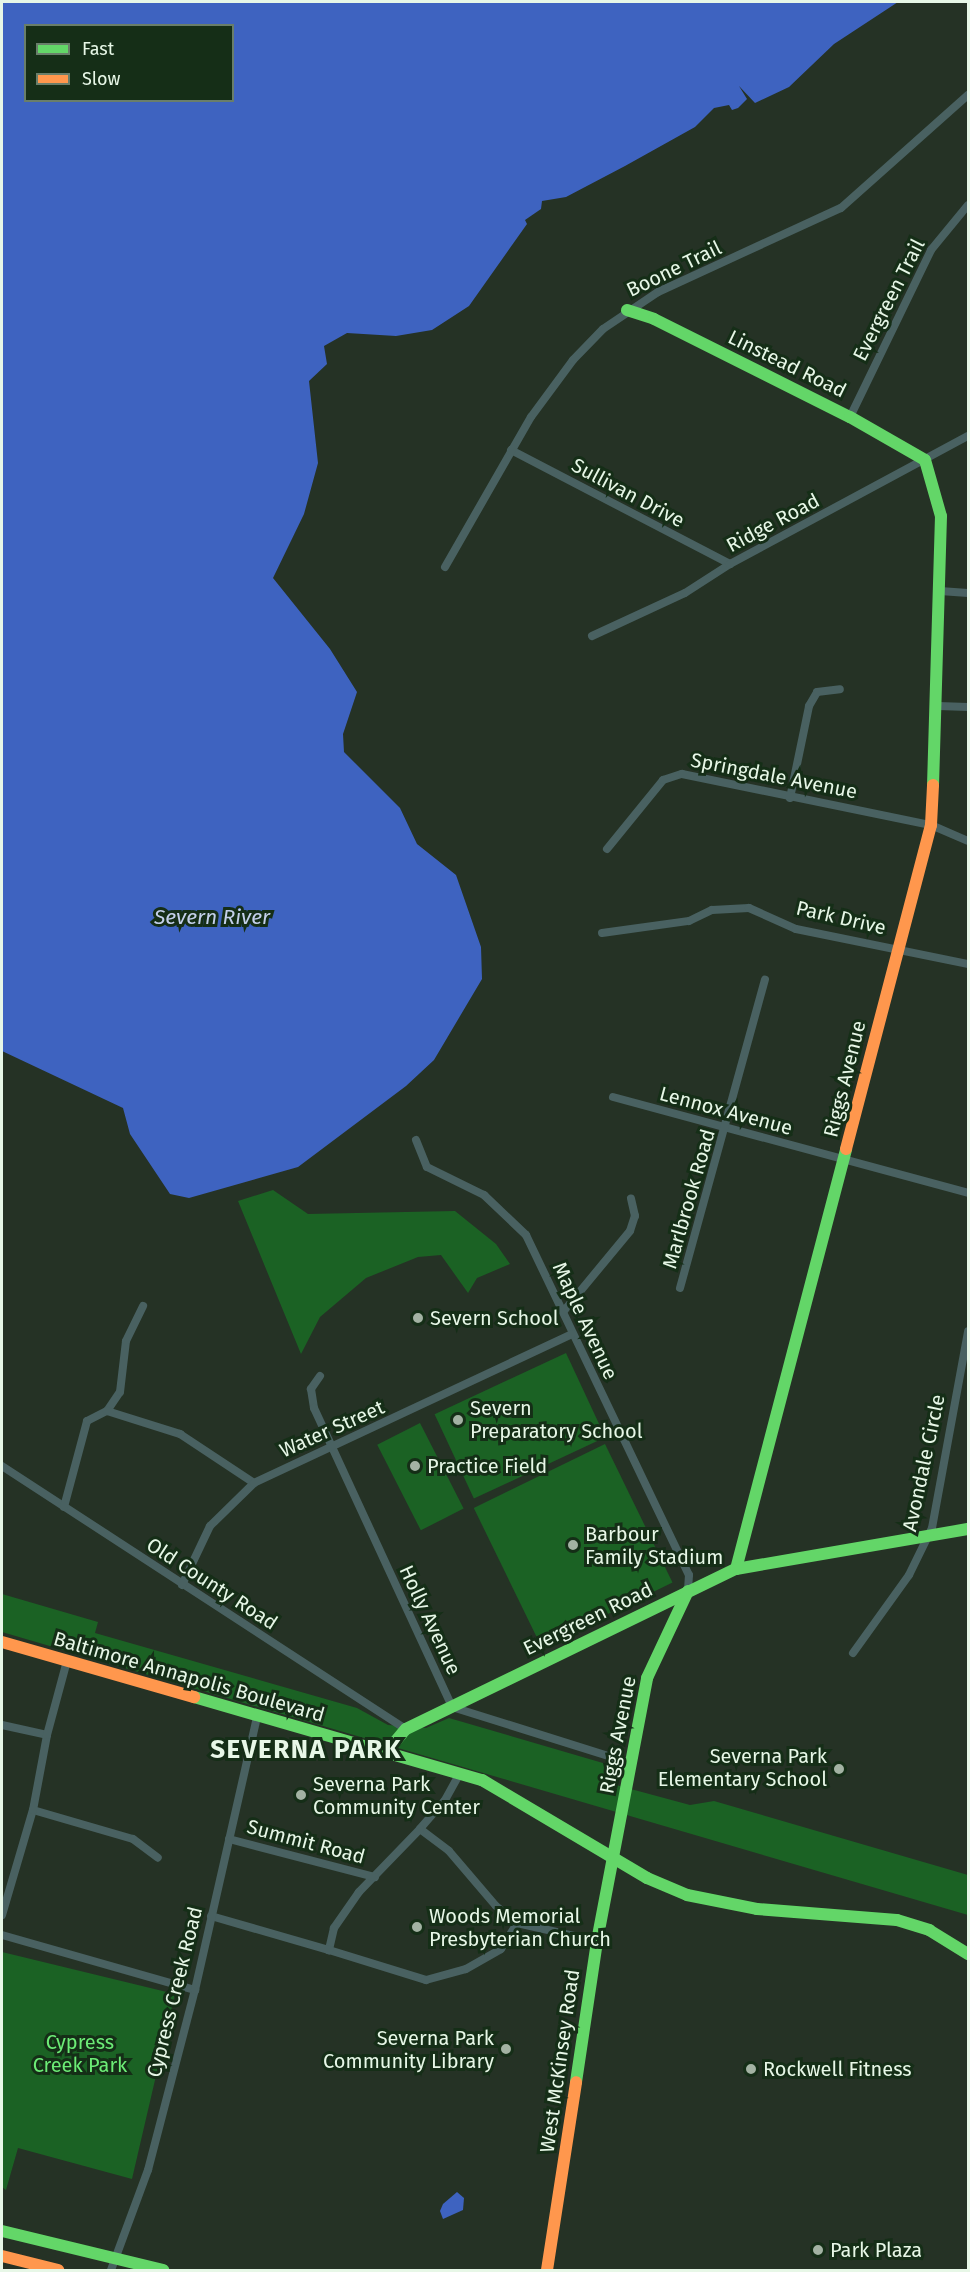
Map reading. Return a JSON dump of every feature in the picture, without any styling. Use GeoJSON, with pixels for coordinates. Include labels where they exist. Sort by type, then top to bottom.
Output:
{"type":"FeatureCollection","features":[{"type":"Feature","properties":{"kind":"main road","name":"Linstead Road"},"geometry":{"type":"LineString","coordinates":[[627,310],[654,319],[850,417],[925,460]]}},
{"type":"Feature","properties":{"kind":"main road","name":"Riggs Avenue"},"geometry":{"type":"LineString","coordinates":[[736,1569],[901,949],[931,825],[938,706],[941,516],[925,460]]}},
{"type":"Feature","properties":{"kind":"main road","name":"Evergreen Road"},"geometry":{"type":"LineString","coordinates":[[384,1755],[406,1729],[736,1569],[969,1529]]}},
{"type":"Feature","properties":{"kind":"main road","name":"Riggs Avenue"},"geometry":{"type":"LineString","coordinates":[[611,1857],[647,1678],[688,1591]]}},
{"type":"Feature","properties":{"kind":"main road","name":"Baltimore Annapolis Boulevard"},"geometry":{"type":"LineString","coordinates":[[2,1642],[384,1755],[460,1773],[501,1790],[611,1857],[687,1895],[757,1908],[897,1920],[929,1930],[969,1954]]}},
{"type":"Feature","properties":{"kind":"main road","name":"West McKinsey Road"},"geometry":{"type":"LineString","coordinates":[[547,2271],[611,1857]]}},
{"type":"Feature","properties":{"kind":"main road"},"geometry":{"type":"LineString","coordinates":[[2,2231],[114,2265],[163,2271]]}},
{"type":"Feature","properties":{"kind":"main road"},"geometry":{"type":"LineString","coordinates":[[2,2256],[58,2271]]}},
{"type":"Feature","properties":{"kind":"street","name":"Boone Trail"},"geometry":{"type":"LineString","coordinates":[[445,567],[511,450],[573,360],[627,310],[658,292],[793,233],[841,208],[969,95]]}},
{"type":"Feature","properties":{"kind":"street","name":"Evergreen Trail"},"geometry":{"type":"LineString","coordinates":[[850,417],[931,250],[969,205]]}},
{"type":"Feature","properties":{"kind":"street","name":"Ridge Road"},"geometry":{"type":"LineString","coordinates":[[592,636],[685,593],[730,564],[969,436]]}},
{"type":"Feature","properties":{"kind":"street","name":"Sullivan Drive"},"geometry":{"type":"LineString","coordinates":[[511,450],[730,564]]}},
{"type":"Feature","properties":{"kind":"street"},"geometry":{"type":"LineString","coordinates":[[940,591],[969,593]]}},
{"type":"Feature","properties":{"kind":"street"},"geometry":{"type":"LineString","coordinates":[[790,798],[809,706],[818,692],[840,689]]}},
{"type":"Feature","properties":{"kind":"street"},"geometry":{"type":"LineString","coordinates":[[938,706],[969,707]]}},
{"type":"Feature","properties":{"kind":"street","name":"Springdale Avenue"},"geometry":{"type":"LineString","coordinates":[[607,849],[670,775],[931,825]]}},
{"type":"Feature","properties":{"kind":"street"},"geometry":{"type":"LineString","coordinates":[[931,825],[969,841]]}},
{"type":"Feature","properties":{"kind":"street","name":"Park Drive"},"geometry":{"type":"LineString","coordinates":[[602,933],[689,921],[712,910],[749,908],[796,929],[969,964]]}},
{"type":"Feature","properties":{"kind":"street","name":"Marlbrook Road"},"geometry":{"type":"LineString","coordinates":[[680,1288],[726,1129],[765,980]]}},
{"type":"Feature","properties":{"kind":"street","name":"Lennox Avenue"},"geometry":{"type":"LineString","coordinates":[[613,1097],[969,1193]]}},
{"type":"Feature","properties":{"kind":"street","name":"Maple Avenue"},"geometry":{"type":"LineString","coordinates":[[416,1140],[427,1167],[484,1195],[526,1235],[689,1575],[688,1591]]}},
{"type":"Feature","properties":{"kind":"street"},"geometry":{"type":"LineString","coordinates":[[563,1312],[630,1231],[635,1216],[631,1198]]}},
{"type":"Feature","properties":{"kind":"street"},"geometry":{"type":"LineString","coordinates":[[107,1411],[120,1392],[126,1341],[143,1306]]}},
{"type":"Feature","properties":{"kind":"street","name":"Avondale Circle"},"geometry":{"type":"LineString","coordinates":[[853,1653],[909,1575],[929,1535],[969,1331]]}},
{"type":"Feature","properties":{"kind":"street","name":"Water Street"},"geometry":{"type":"LineString","coordinates":[[254,1483],[332,1449],[572,1334]]}},
{"type":"Feature","properties":{"kind":"street","name":"Holly Avenue"},"geometry":{"type":"LineString","coordinates":[[320,1376],[311,1389],[314,1408],[452,1707]]}},
{"type":"Feature","properties":{"kind":"street"},"geometry":{"type":"LineString","coordinates":[[64,1507],[87,1421],[95,1413],[107,1411],[180,1434],[254,1483],[210,1526],[182,1585]]}},
{"type":"Feature","properties":{"kind":"street","name":"Old County Road"},"geometry":{"type":"LineString","coordinates":[[2,1466],[406,1729]]}},
{"type":"Feature","properties":{"kind":"street"},"geometry":{"type":"LineString","coordinates":[[2,1915],[33,1810],[46,1735],[67,1661]]}},
{"type":"Feature","properties":{"kind":"street"},"geometry":{"type":"LineString","coordinates":[[452,1707],[631,1763]]}},
{"type":"Feature","properties":{"kind":"street","name":"Cypress Creek Road"},"geometry":{"type":"LineString","coordinates":[[114,2265],[148,2170],[195,1990],[257,1717]]}},
{"type":"Feature","properties":{"kind":"street"},"geometry":{"type":"LineString","coordinates":[[2,1725],[46,1735]]}},
{"type":"Feature","properties":{"kind":"street"},"geometry":{"type":"LineString","coordinates":[[329,1950],[334,1928],[375,1876],[445,1800],[460,1773]]}},
{"type":"Feature","properties":{"kind":"street"},"geometry":{"type":"LineString","coordinates":[[33,1810],[133,1839],[158,1858]]}},
{"type":"Feature","properties":{"kind":"street"},"geometry":{"type":"LineString","coordinates":[[420,1829],[449,1851],[496,1906],[517,1923],[597,1941]]}},
{"type":"Feature","properties":{"kind":"street","name":"Summit Road"},"geometry":{"type":"LineString","coordinates":[[229,1839],[375,1876]]}},
{"type":"Feature","properties":{"kind":"street"},"geometry":{"type":"LineString","coordinates":[[211,1916],[426,1980],[466,1969],[501,1949],[517,1923]]}},
{"type":"Feature","properties":{"kind":"street"},"geometry":{"type":"LineString","coordinates":[[2,1935],[195,1990]]}},
{"type":"Feature","properties":{"kind":"green space"},"geometry":{"type":"Polygon","coordinates":[[[273,1190],[308,1214],[455,1211],[496,1244],[510,1264],[477,1278],[468,1293],[441,1255],[418,1257],[366,1278],[320,1317],[301,1354],[238,1201],[273,1190]]]}},
{"type":"Feature","properties":{"kind":"green space"},"geometry":{"type":"Polygon","coordinates":[[[566,1353],[605,1437],[474,1499],[435,1414],[566,1353]]]}},
{"type":"Feature","properties":{"kind":"green space","name":"Practice Field"},"geometry":{"type":"Polygon","coordinates":[[[420,1423],[464,1509],[421,1530],[377,1445],[420,1423]]]}},
{"type":"Feature","properties":{"kind":"green space","name":"Barbour Family Stadium"},"geometry":{"type":"Polygon","coordinates":[[[605,1444],[673,1582],[541,1646],[474,1508],[605,1444]]]}},
{"type":"Feature","properties":{"kind":"green space"},"geometry":{"type":"Polygon","coordinates":[[[2,1594],[98,1622],[95,1633],[357,1708],[388,1725],[426,1728],[449,1718],[620,1768],[616,1785],[690,1805],[714,1801],[968,1875],[968,1915],[2,1632],[2,1594]]]}},
{"type":"Feature","properties":{"kind":"green space","name":"Cypress Creek Park"},"geometry":{"type":"Polygon","coordinates":[[[2,1952],[175,1994],[132,2179],[18,2148],[6,2190],[2,2187],[2,1952]]]}},
{"type":"Feature","properties":{"kind":"water","name":"Severn River"},"geometry":{"type":"Polygon","coordinates":[[[2,2],[898,2],[834,44],[789,87],[755,103],[739,86],[747,99],[738,108],[732,110],[729,105],[714,108],[695,127],[625,166],[566,197],[542,201],[541,209],[525,220],[527,224],[469,306],[432,330],[396,336],[347,333],[324,346],[327,364],[309,381],[318,463],[304,514],[273,578],[330,649],[357,692],[343,734],[344,752],[400,808],[417,844],[456,875],[481,947],[482,979],[434,1060],[406,1086],[298,1167],[189,1198],[170,1194],[130,1134],[123,1108],[2,1051],[2,2]]]}},
{"type":"Feature","properties":{"kind":"water"},"geometry":{"type":"Polygon","coordinates":[[[457,2192],[464,2198],[463,2210],[443,2219],[440,2211],[443,2204],[457,2192]]]}},
{"type":"Feature","properties":{"kind":"traffic: fast"},"geometry":{"type":"LineString","coordinates":[[627,310],[654,319],[850,417],[925,460],[941,516],[933,785]]}},
{"type":"Feature","properties":{"kind":"traffic: fast"},"geometry":{"type":"LineString","coordinates":[[736,1569],[846,1149]]}},
{"type":"Feature","properties":{"kind":"traffic: fast"},"geometry":{"type":"LineString","coordinates":[[384,1755],[406,1729],[736,1569],[968,1529]]}},
{"type":"Feature","properties":{"kind":"traffic: fast"},"geometry":{"type":"LineString","coordinates":[[576,2082],[597,1941],[647,1678],[688,1591]]}},
{"type":"Feature","properties":{"kind":"traffic: fast"},"geometry":{"type":"LineString","coordinates":[[194,1697],[482,1780],[647,1878],[687,1895],[757,1909],[897,1920],[929,1930],[968,1954]]}},
{"type":"Feature","properties":{"kind":"traffic: fast"},"geometry":{"type":"LineString","coordinates":[[2,2231],[163,2270]]}},
{"type":"Feature","properties":{"kind":"traffic: slow"},"geometry":{"type":"LineString","coordinates":[[846,1149],[931,825],[933,785]]}},
{"type":"Feature","properties":{"kind":"traffic: slow"},"geometry":{"type":"LineString","coordinates":[[2,1642],[194,1697]]}},
{"type":"Feature","properties":{"kind":"traffic: slow"},"geometry":{"type":"LineString","coordinates":[[547,2270],[576,2082]]}},
{"type":"Feature","properties":{"kind":"traffic: slow"},"geometry":{"type":"LineString","coordinates":[[2,2256],[58,2270]]}},
{"type":"Feature","properties":{"kind":"place","name":"Severn School"},"geometry":{"type":"Point","coordinates":[418,1318]}},
{"type":"Feature","properties":{"kind":"place","name":"Severn Preparatory School"},"geometry":{"type":"Point","coordinates":[458,1420]}},
{"type":"Feature","properties":{"kind":"place","name":"Practice Field"},"geometry":{"type":"Point","coordinates":[415,1466]}},
{"type":"Feature","properties":{"kind":"place","name":"Barbour Family Stadium"},"geometry":{"type":"Point","coordinates":[573,1545]}},
{"type":"Feature","properties":{"kind":"place","name":"Severna Park Elementary School"},"geometry":{"type":"Point","coordinates":[839,1769]}},
{"type":"Feature","properties":{"kind":"place","name":"Severna Park Community Center"},"geometry":{"type":"Point","coordinates":[301,1795]}},
{"type":"Feature","properties":{"kind":"place","name":"Woods Memorial Presbyterian Church"},"geometry":{"type":"Point","coordinates":[417,1927]}},
{"type":"Feature","properties":{"kind":"place","name":"Severna Park Community Library"},"geometry":{"type":"Point","coordinates":[506,2049]}},
{"type":"Feature","properties":{"kind":"place","name":"Rockwell Fitness"},"geometry":{"type":"Point","coordinates":[751,2069]}},
{"type":"Feature","properties":{"kind":"place","name":"Park Plaza"},"geometry":{"type":"Point","coordinates":[818,2250]}},
{"type":"Feature","properties":{"kind":"district","name":"SEVERNA PARK"},"geometry":{"type":"Point","coordinates":[306,1750]}}]}
